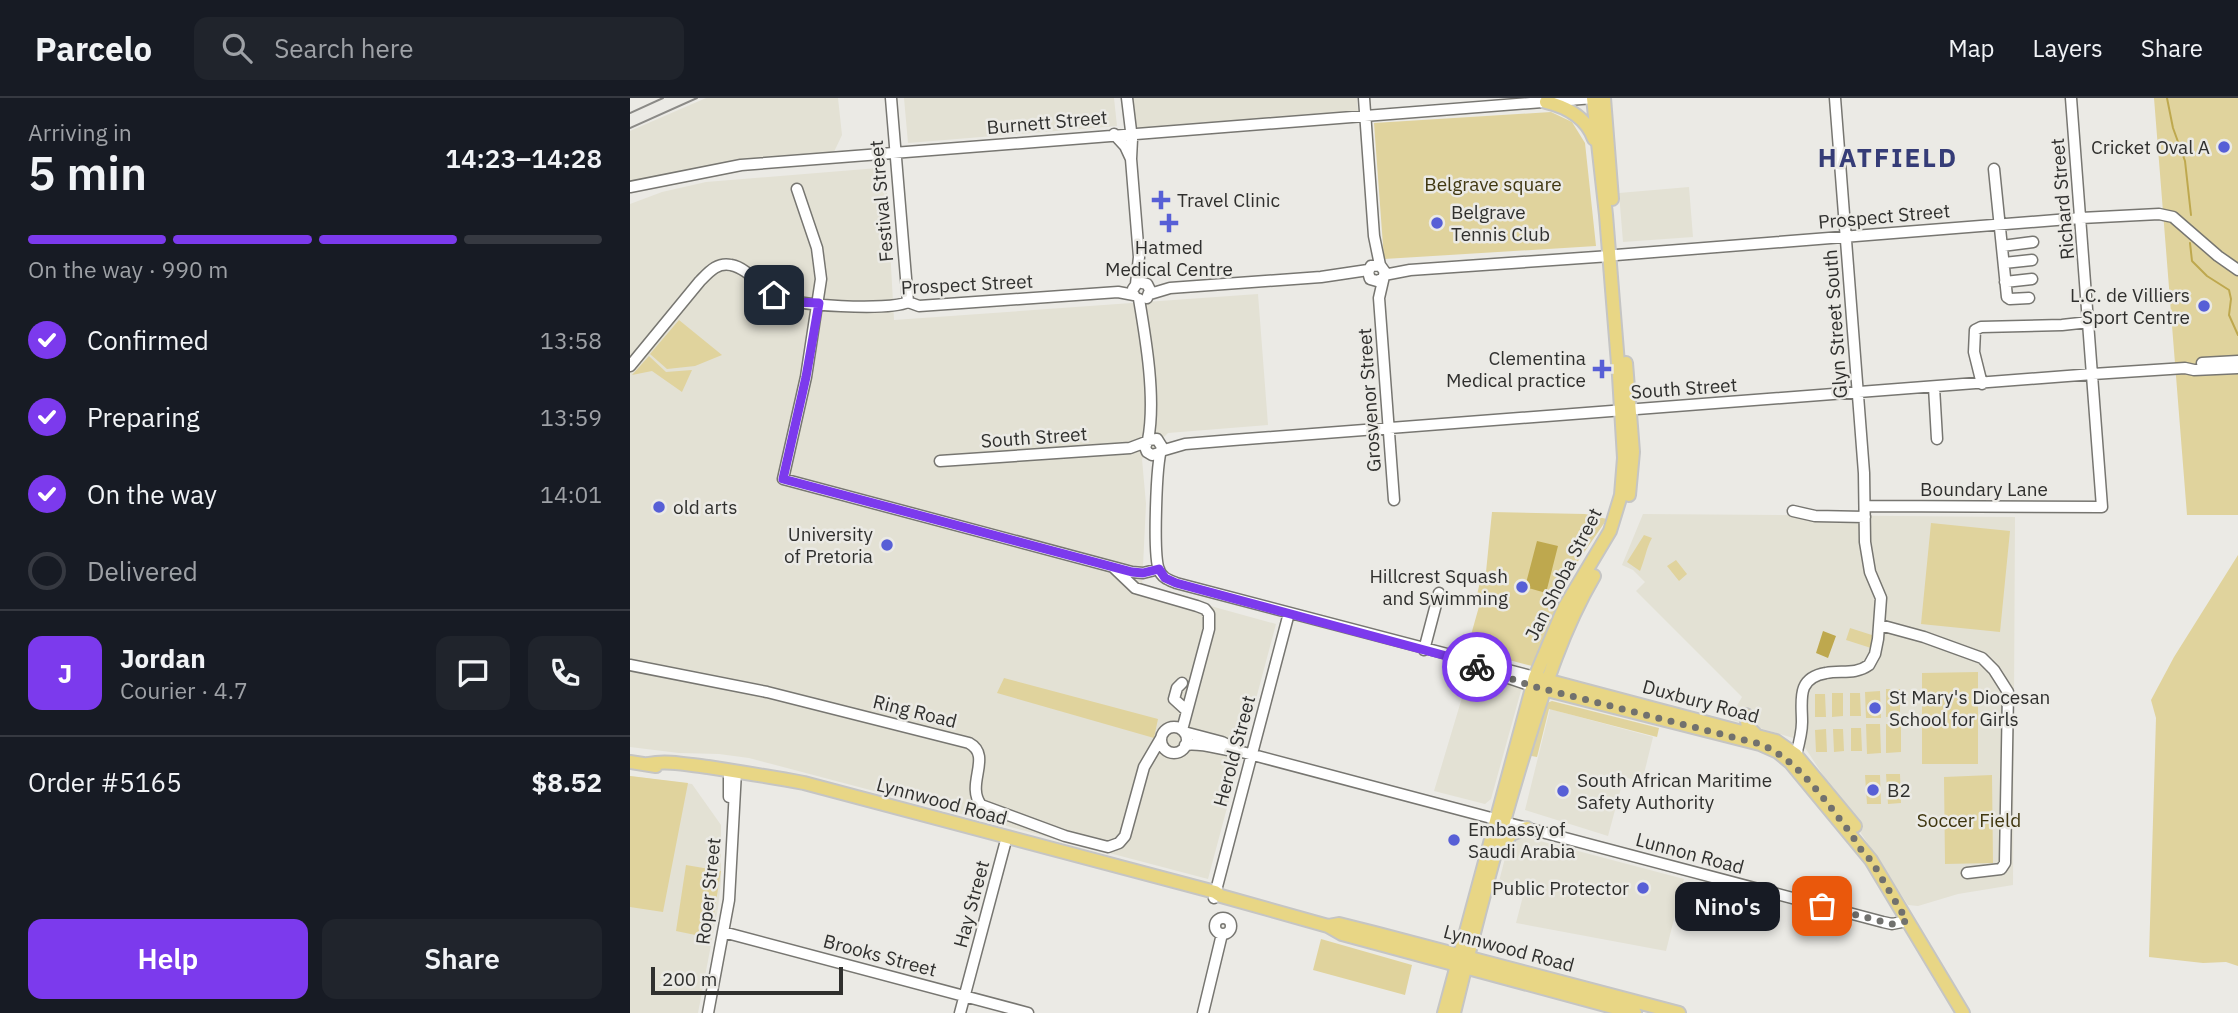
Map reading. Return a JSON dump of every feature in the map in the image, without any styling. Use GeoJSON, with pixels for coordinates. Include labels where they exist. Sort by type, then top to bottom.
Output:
{"type":"FeatureCollection","features":[{"type":"Feature","properties":{"kind":"main road","name":"Jan Shoba Street"},"geometry":{"type":"LineString","coordinates":[[1594,98],[1613,255]]}},
{"type":"Feature","properties":{"kind":"main road","name":"Jan Shoba Street"},"geometry":{"type":"LineString","coordinates":[[1514,787],[1539,683],[1578,602],[1607,554],[1626,508],[1633,465],[1625,410],[1604,98]]}},
{"type":"Feature","properties":{"kind":"main road"},"geometry":{"type":"LineString","coordinates":[[1546,102],[1566,109],[1583,121],[1591,132],[1599,156]]}},
{"type":"Feature","properties":{"kind":"main road","name":"Jan Shoba Street"},"geometry":{"type":"LineString","coordinates":[[1454,1013],[1489,849],[1500,820],[1539,683],[1564,608],[1602,548],[1616,514],[1623,469],[1625,410]]}},
{"type":"Feature","properties":{"kind":"main road"},"geometry":{"type":"LineString","coordinates":[[1562,640],[1559,671],[1562,680],[1569,686]]}},
{"type":"Feature","properties":{"kind":"main road","name":"Duxbury Road"},"geometry":{"type":"LineString","coordinates":[[1539,683],[1569,686],[1736,729],[1783,744],[1796,755],[1857,829],[1869,849],[1871,860]]}},
{"type":"Feature","properties":{"kind":"main road","name":"Duxbury Road"},"geometry":{"type":"LineString","coordinates":[[1539,683],[1768,747],[1790,762],[1871,860],[1963,1013]]}},
{"type":"Feature","properties":{"kind":"main road"},"geometry":{"type":"LineString","coordinates":[[1745,715],[1748,727],[1756,735]]}},
{"type":"Feature","properties":{"kind":"main road"},"geometry":{"type":"LineString","coordinates":[[1703,730],[1721,732],[1736,729],[1741,736],[1762,742],[1768,747]]}},
{"type":"Feature","properties":{"kind":"main road","name":"Lynnwood Road"},"geometry":{"type":"LineString","coordinates":[[630,762],[664,762],[804,783],[1328,926],[1345,925],[1635,1013]]}},
{"type":"Feature","properties":{"kind":"main road","name":"Lynnwood Road"},"geometry":{"type":"LineString","coordinates":[[732,774],[1216,895]]}},
{"type":"Feature","properties":{"kind":"main road"},"geometry":{"type":"LineString","coordinates":[[1500,820],[1514,787]]}},
{"type":"Feature","properties":{"kind":"main road"},"geometry":{"type":"LineString","coordinates":[[1493,864],[1509,836],[1527,828],[1515,818],[1514,787]]}},
{"type":"Feature","properties":{"kind":"main road","name":"Jan Shoba Street"},"geometry":{"type":"LineString","coordinates":[[1444,1013],[1493,864],[1500,820]]}},
{"type":"Feature","properties":{"kind":"main road","name":"Lynnwood Road"},"geometry":{"type":"LineString","coordinates":[[1463,961],[1679,1013]]}},
{"type":"Feature","properties":{"kind":"street","name":"Festival Street"},"geometry":{"type":"LineString","coordinates":[[891,98],[908,302]]}},
{"type":"Feature","properties":{"kind":"street"},"geometry":{"type":"LineString","coordinates":[[797,188],[819,256],[821,279],[806,377],[783,479],[1137,573],[1159,569],[1156,551],[1156,478],[1131,159],[1133,149],[1129,133],[1127,98]]}},
{"type":"Feature","properties":{"kind":"street","name":"Grosvenor Street"},"geometry":{"type":"LineString","coordinates":[[1364,98],[1394,500]]}},
{"type":"Feature","properties":{"kind":"street","name":"Burnett Street"},"geometry":{"type":"LineString","coordinates":[[630,188],[722,167],[1594,98]]}},
{"type":"Feature","properties":{"kind":"street","name":"Glyn Street South"},"geometry":{"type":"LineString","coordinates":[[1796,755],[1802,722],[1800,695],[1804,687],[1818,675],[1855,672],[1869,665],[1875,654],[1880,625],[1881,595],[1868,563],[1835,98]]}},
{"type":"Feature","properties":{"kind":"street","name":"Richard Street"},"geometry":{"type":"LineString","coordinates":[[2071,98],[2102,507]]}},
{"type":"Feature","properties":{"kind":"street"},"geometry":{"type":"LineString","coordinates":[[869,154],[887,145],[894,134],[903,144],[909,146],[954,144],[967,147]]}},
{"type":"Feature","properties":{"kind":"street"},"geometry":{"type":"LineString","coordinates":[[1114,134],[1125,146],[1131,159]]}},
{"type":"Feature","properties":{"kind":"street"},"geometry":{"type":"LineString","coordinates":[[1994,169],[2008,298],[2029,298]]}},
{"type":"Feature","properties":{"kind":"street","name":"Prospect Street"},"geometry":{"type":"LineString","coordinates":[[819,303],[870,307],[897,306],[908,302],[919,306],[2154,214],[2173,217],[2238,270]]}},
{"type":"Feature","properties":{"kind":"street"},"geometry":{"type":"LineString","coordinates":[[2002,246],[2033,242]]}},
{"type":"Feature","properties":{"kind":"street"},"geometry":{"type":"LineString","coordinates":[[2004,263],[2032,260]]}},
{"type":"Feature","properties":{"kind":"street"},"geometry":{"type":"LineString","coordinates":[[630,366],[700,281],[710,270],[720,265],[737,267],[781,298],[819,303]]}},
{"type":"Feature","properties":{"kind":"street"},"geometry":{"type":"LineString","coordinates":[[2005,282],[2032,279]]}},
{"type":"Feature","properties":{"kind":"street"},"geometry":{"type":"LineString","coordinates":[[1982,384],[1974,352],[1975,330],[1981,327],[2089,322]]}},
{"type":"Feature","properties":{"kind":"street","name":"South Street"},"geometry":{"type":"LineString","coordinates":[[2185,368],[2193,364],[2238,361]]}},
{"type":"Feature","properties":{"kind":"street","name":"South Street"},"geometry":{"type":"LineString","coordinates":[[940,461],[2093,374],[2185,368],[2238,368]]}},
{"type":"Feature","properties":{"kind":"street"},"geometry":{"type":"LineString","coordinates":[[1934,387],[1937,439]]}},
{"type":"Feature","properties":{"kind":"street","name":"Boundary Lane"},"geometry":{"type":"LineString","coordinates":[[1793,511],[1815,516],[1865,511],[2102,507]]}},
{"type":"Feature","properties":{"kind":"street"},"geometry":{"type":"LineString","coordinates":[[1113,567],[1135,589],[1198,606],[1208,612],[1209,629],[1186,710],[1183,731],[1185,745],[1178,752],[1152,754]]}},
{"type":"Feature","properties":{"kind":"street","name":"Duxbury Road"},"geometry":{"type":"LineString","coordinates":[[1159,569],[1165,578],[1176,583],[1465,661],[1490,673],[1539,683]]}},
{"type":"Feature","properties":{"kind":"street"},"geometry":{"type":"LineString","coordinates":[[1424,650],[1439,593]]}},
{"type":"Feature","properties":{"kind":"street","name":"Herold Street"},"geometry":{"type":"LineString","coordinates":[[1216,895],[1247,753],[1289,613]]}},
{"type":"Feature","properties":{"kind":"street"},"geometry":{"type":"LineString","coordinates":[[1880,625],[1924,637],[1982,658],[1994,670],[2008,692],[2006,863],[2001,870],[1967,873]]}},
{"type":"Feature","properties":{"kind":"street","name":"Ring Road"},"geometry":{"type":"LineString","coordinates":[[630,665],[753,689],[969,743],[975,746],[980,758],[974,793],[981,805],[1065,836],[1108,847],[1119,843],[1125,836],[1143,767],[1161,738]]}},
{"type":"Feature","properties":{"kind":"street"},"geometry":{"type":"LineString","coordinates":[[1181,683],[1174,699],[1186,710]]}},
{"type":"Feature","properties":{"kind":"street"},"geometry":{"type":"LineString","coordinates":[[1168,751],[1161,738],[1168,728],[1175,727],[1183,731]]}},
{"type":"Feature","properties":{"kind":"street","name":"Lunnon Road"},"geometry":{"type":"LineString","coordinates":[[1183,731],[1222,742],[1247,753]]}},
{"type":"Feature","properties":{"kind":"street","name":"Lunnon Road"},"geometry":{"type":"LineString","coordinates":[[1185,745],[1200,743],[1216,749],[1247,753],[1883,922],[1892,924],[1907,921]]}},
{"type":"Feature","properties":{"kind":"street","name":"Roper Street"},"geometry":{"type":"LineString","coordinates":[[708,1013],[729,900],[732,774]]}},
{"type":"Feature","properties":{"kind":"street","name":"Hay Street"},"geometry":{"type":"LineString","coordinates":[[960,1013],[1005,844]]}},
{"type":"Feature","properties":{"kind":"street","name":"Brooks Street"},"geometry":{"type":"LineString","coordinates":[[723,932],[1028,1013]]}},
{"type":"Feature","properties":{"kind":"street"},"geometry":{"type":"LineString","coordinates":[[1203,1013],[1222,933]]}},
{"type":"Feature","properties":{"kind":"shaded area"},"geometry":{"type":"Polygon","coordinates":[[[706,98],[838,98],[842,135],[833,154],[630,184],[630,131],[706,98]]]}},
{"type":"Feature","properties":{"kind":"shaded area"},"geometry":{"type":"Polygon","coordinates":[[[904,98],[1114,98],[1117,126],[908,143],[904,98]]]}},
{"type":"Feature","properties":{"kind":"shaded area"},"geometry":{"type":"Polygon","coordinates":[[[1133,98],[1357,98],[1358,111],[1135,128],[1133,98]]]}},
{"type":"Feature","properties":{"kind":"shaded area","name":"University of Pretoria"},"geometry":{"type":"Polygon","coordinates":[[[878,168],[886,176],[894,320],[1258,294],[1268,425],[1168,433],[1142,459],[1146,504],[1142,587],[1276,624],[1208,879],[749,758],[630,747],[630,204],[662,192],[706,182],[878,168]]]}},
{"type":"Feature","properties":{"kind":"shaded area"},"geometry":{"type":"Polygon","coordinates":[[[1689,187],[1693,237],[1623,242],[1619,193],[1689,187]]]}},
{"type":"Feature","properties":{"kind":"shaded area","name":"St Mary's Diocesan School for Girls"},"geometry":{"type":"Polygon","coordinates":[[[1643,514],[2015,517],[2013,885],[1958,894],[1918,906],[1908,905],[1800,740],[1729,719],[1742,697],[1636,591],[1645,582],[1633,570],[1622,565],[1643,514]]]}},
{"type":"Feature","properties":{"kind":"shaded area"},"geometry":{"type":"Polygon","coordinates":[[[1537,541],[1558,546],[1546,593],[1525,587],[1537,541]]]}},
{"type":"Feature","properties":{"kind":"shaded area"},"geometry":{"type":"Polygon","coordinates":[[[1823,631],[1836,636],[1828,658],[1816,653],[1823,631]]]}},
{"type":"Feature","properties":{"kind":"shaded area"},"geometry":{"type":"Polygon","coordinates":[[[1452,670],[1522,687],[1491,799],[1485,804],[1434,791],[1464,691],[1449,684],[1452,670]]]}},
{"type":"Feature","properties":{"kind":"shaded area"},"geometry":{"type":"Polygon","coordinates":[[[1550,709],[1653,737],[1642,782],[1624,777],[1608,836],[1525,810],[1550,709]]]}},
{"type":"Feature","properties":{"kind":"shaded area"},"geometry":{"type":"Polygon","coordinates":[[[630,776],[692,784],[721,825],[718,908],[698,1013],[630,1013],[630,776]]]}},
{"type":"Feature","properties":{"kind":"shaded area"},"geometry":{"type":"Polygon","coordinates":[[[1517,835],[1684,879],[1666,951],[1516,923],[1523,896],[1497,889],[1510,839],[1517,835]]]}},
{"type":"Feature","properties":{"kind":"green space","name":"L.C. de Villiers Sport Centre"},"geometry":{"type":"Polygon","coordinates":[[[2154,98],[2238,98],[2238,515],[2187,515],[2154,98]]]}},
{"type":"Feature","properties":{"kind":"green space","name":"Belgrave square"},"geometry":{"type":"Polygon","coordinates":[[[1551,112],[1572,122],[1585,143],[1596,246],[1384,259],[1374,123],[1551,112]]]}},
{"type":"Feature","properties":{"kind":"green space"},"geometry":{"type":"Polygon","coordinates":[[[679,320],[722,355],[695,366],[667,369],[650,354],[679,320]]]}},
{"type":"Feature","properties":{"kind":"green space"},"geometry":{"type":"Polygon","coordinates":[[[649,356],[666,372],[692,370],[682,392],[652,371],[632,375],[649,356]]]}},
{"type":"Feature","properties":{"kind":"green space","name":"Hillcrest Squash and Swimming"},"geometry":{"type":"Polygon","coordinates":[[[1492,512],[1585,514],[1607,519],[1572,570],[1532,666],[1467,649],[1482,596],[1477,595],[1482,573],[1486,572],[1492,512]]]}},
{"type":"Feature","properties":{"kind":"green space"},"geometry":{"type":"Polygon","coordinates":[[[1931,523],[2010,531],[2000,632],[1921,624],[1931,523]]]}},
{"type":"Feature","properties":{"kind":"green space"},"geometry":{"type":"Polygon","coordinates":[[[1644,535],[1652,538],[1640,571],[1627,562],[1644,535]]]}},
{"type":"Feature","properties":{"kind":"green space"},"geometry":{"type":"Polygon","coordinates":[[[2238,555],[2238,966],[2226,962],[2203,963],[2149,957],[2156,718],[2151,700],[2174,657],[2238,555]]]}},
{"type":"Feature","properties":{"kind":"green space"},"geometry":{"type":"Polygon","coordinates":[[[1676,560],[1687,574],[1679,581],[1667,566],[1676,560]]]}},
{"type":"Feature","properties":{"kind":"green space"},"geometry":{"type":"Polygon","coordinates":[[[1850,628],[1875,636],[1871,648],[1846,640],[1850,628]]]}},
{"type":"Feature","properties":{"kind":"green space"},"geometry":{"type":"Polygon","coordinates":[[[1978,672],[1978,764],[1922,764],[1922,673],[1978,672]]]}},
{"type":"Feature","properties":{"kind":"green space"},"geometry":{"type":"Polygon","coordinates":[[[1004,678],[1158,719],[1154,738],[997,693],[1004,678]]]}},
{"type":"Feature","properties":{"kind":"green space"},"geometry":{"type":"Polygon","coordinates":[[[1886,689],[1900,689],[1900,717],[1886,717],[1886,689]]]}},
{"type":"Feature","properties":{"kind":"green space"},"geometry":{"type":"Polygon","coordinates":[[[1880,691],[1881,718],[1866,718],[1865,692],[1880,691]]]}},
{"type":"Feature","properties":{"kind":"green space"},"geometry":{"type":"Polygon","coordinates":[[[1832,693],[1843,693],[1843,716],[1832,717],[1832,693]]]}},
{"type":"Feature","properties":{"kind":"green space"},"geometry":{"type":"Polygon","coordinates":[[[1850,693],[1860,693],[1861,716],[1850,716],[1850,693]]]}},
{"type":"Feature","properties":{"kind":"green space"},"geometry":{"type":"Polygon","coordinates":[[[1815,694],[1825,694],[1826,717],[1815,717],[1815,694]]]}},
{"type":"Feature","properties":{"kind":"green space"},"geometry":{"type":"Polygon","coordinates":[[[1552,701],[1659,728],[1657,737],[1549,709],[1537,757],[1526,755],[1544,704],[1552,701]]]}},
{"type":"Feature","properties":{"kind":"green space"},"geometry":{"type":"Polygon","coordinates":[[[1866,724],[1880,724],[1881,753],[1867,754],[1866,724]]]}},
{"type":"Feature","properties":{"kind":"green space"},"geometry":{"type":"Polygon","coordinates":[[[1886,724],[1901,724],[1901,752],[1886,753],[1886,724]]]}},
{"type":"Feature","properties":{"kind":"green space"},"geometry":{"type":"Polygon","coordinates":[[[1851,728],[1861,728],[1862,751],[1851,751],[1851,728]]]}},
{"type":"Feature","properties":{"kind":"green space"},"geometry":{"type":"Polygon","coordinates":[[[1826,729],[1827,752],[1816,752],[1815,730],[1826,729]]]}},
{"type":"Feature","properties":{"kind":"green space"},"geometry":{"type":"Polygon","coordinates":[[[1833,729],[1843,729],[1844,751],[1834,752],[1833,729]]]}},
{"type":"Feature","properties":{"kind":"green space"},"geometry":{"type":"Polygon","coordinates":[[[1886,774],[1900,774],[1901,803],[1888,804],[1886,774]]]}},
{"type":"Feature","properties":{"kind":"green space","name":"B2"},"geometry":{"type":"Polygon","coordinates":[[[1865,775],[1880,775],[1881,804],[1867,804],[1865,775]]]}},
{"type":"Feature","properties":{"kind":"green space","name":"Soccer Field"},"geometry":{"type":"Polygon","coordinates":[[[1992,775],[1993,863],[1945,864],[1944,777],[1992,775]]]}},
{"type":"Feature","properties":{"kind":"green space"},"geometry":{"type":"Polygon","coordinates":[[[630,776],[688,783],[663,912],[630,907],[630,776]]]}},
{"type":"Feature","properties":{"kind":"green space"},"geometry":{"type":"Polygon","coordinates":[[[686,865],[721,871],[710,938],[676,931],[686,865]]]}},
{"type":"Feature","properties":{"kind":"green space"},"geometry":{"type":"Polygon","coordinates":[[[1321,939],[1412,965],[1405,995],[1313,970],[1321,939]]]}},
{"type":"Feature","properties":{"kind":"waterway"},"geometry":{"type":"LineString","coordinates":[[2167,98],[2173,128],[2185,161],[2191,215]]}},
{"type":"Feature","properties":{"kind":"waterway"},"geometry":{"type":"LineString","coordinates":[[2190,243],[2192,261],[2207,276],[2229,290],[2229,315],[2238,335]]}},
{"type":"Feature","properties":{"kind":"railway"},"geometry":{"type":"LineString","coordinates":[[630,113],[663,98]]}},
{"type":"Feature","properties":{"kind":"railway"},"geometry":{"type":"LineString","coordinates":[[630,128],[697,98]]}},
{"type":"Feature","properties":{"kind":"way so far"},"geometry":{"type":"LineString","coordinates":[[1477,667],[1532,686],[1760,744],[1778,752],[1829,806],[1871,860],[1907,921],[1892,924],[1822,906]]}},
{"type":"Feature","properties":{"kind":"place","name":"Cricket Oval A"},"geometry":{"type":"Point","coordinates":[2224,147]}},
{"type":"Feature","properties":{"kind":"place","name":"Travel Clinic"},"geometry":{"type":"Point","coordinates":[1161,200]}},
{"type":"Feature","properties":{"kind":"place","name":"Hatmed Medical Centre"},"geometry":{"type":"Point","coordinates":[1169,223]}},
{"type":"Feature","properties":{"kind":"place","name":"Belgrave Tennis Club"},"geometry":{"type":"Point","coordinates":[1437,223]}},
{"type":"Feature","properties":{"kind":"place","name":"L.C. de Villiers Sport Centre"},"geometry":{"type":"Point","coordinates":[2204,306]}},
{"type":"Feature","properties":{"kind":"place","name":"Clementina Medical practice"},"geometry":{"type":"Point","coordinates":[1602,369]}},
{"type":"Feature","properties":{"kind":"place","name":"old arts"},"geometry":{"type":"Point","coordinates":[659,507]}},
{"type":"Feature","properties":{"kind":"place","name":"University of Pretoria"},"geometry":{"type":"Point","coordinates":[887,545]}},
{"type":"Feature","properties":{"kind":"place","name":"Hillcrest Squash and Swimming"},"geometry":{"type":"Point","coordinates":[1522,587]}},
{"type":"Feature","properties":{"kind":"place","name":"St Mary's Diocesan School for Girls"},"geometry":{"type":"Point","coordinates":[1875,708]}},
{"type":"Feature","properties":{"kind":"place","name":"B2"},"geometry":{"type":"Point","coordinates":[1873,790]}},
{"type":"Feature","properties":{"kind":"place","name":"South African Maritime Safety Authority"},"geometry":{"type":"Point","coordinates":[1563,791]}},
{"type":"Feature","properties":{"kind":"place","name":"Embassy of Saudi Arabia"},"geometry":{"type":"Point","coordinates":[1454,840]}},
{"type":"Feature","properties":{"kind":"place","name":"Public Protector"},"geometry":{"type":"Point","coordinates":[1643,888]}},
{"type":"Feature","properties":{"kind":"place","name":"Nino's"},"geometry":{"type":"Point","coordinates":[1822,906]}},
{"type":"Feature","properties":{"kind":"district","name":"HATFIELD"},"geometry":{"type":"Point","coordinates":[1888,158]}},
{"type":"Feature","properties":{"kind":"route"},"geometry":{"type":"LineString","coordinates":[[774,295],[794,302],[819,303],[783,479],[1132,572],[1143,573],[1159,569],[1161,575],[1176,583],[1465,661],[1477,667]]}}]}
